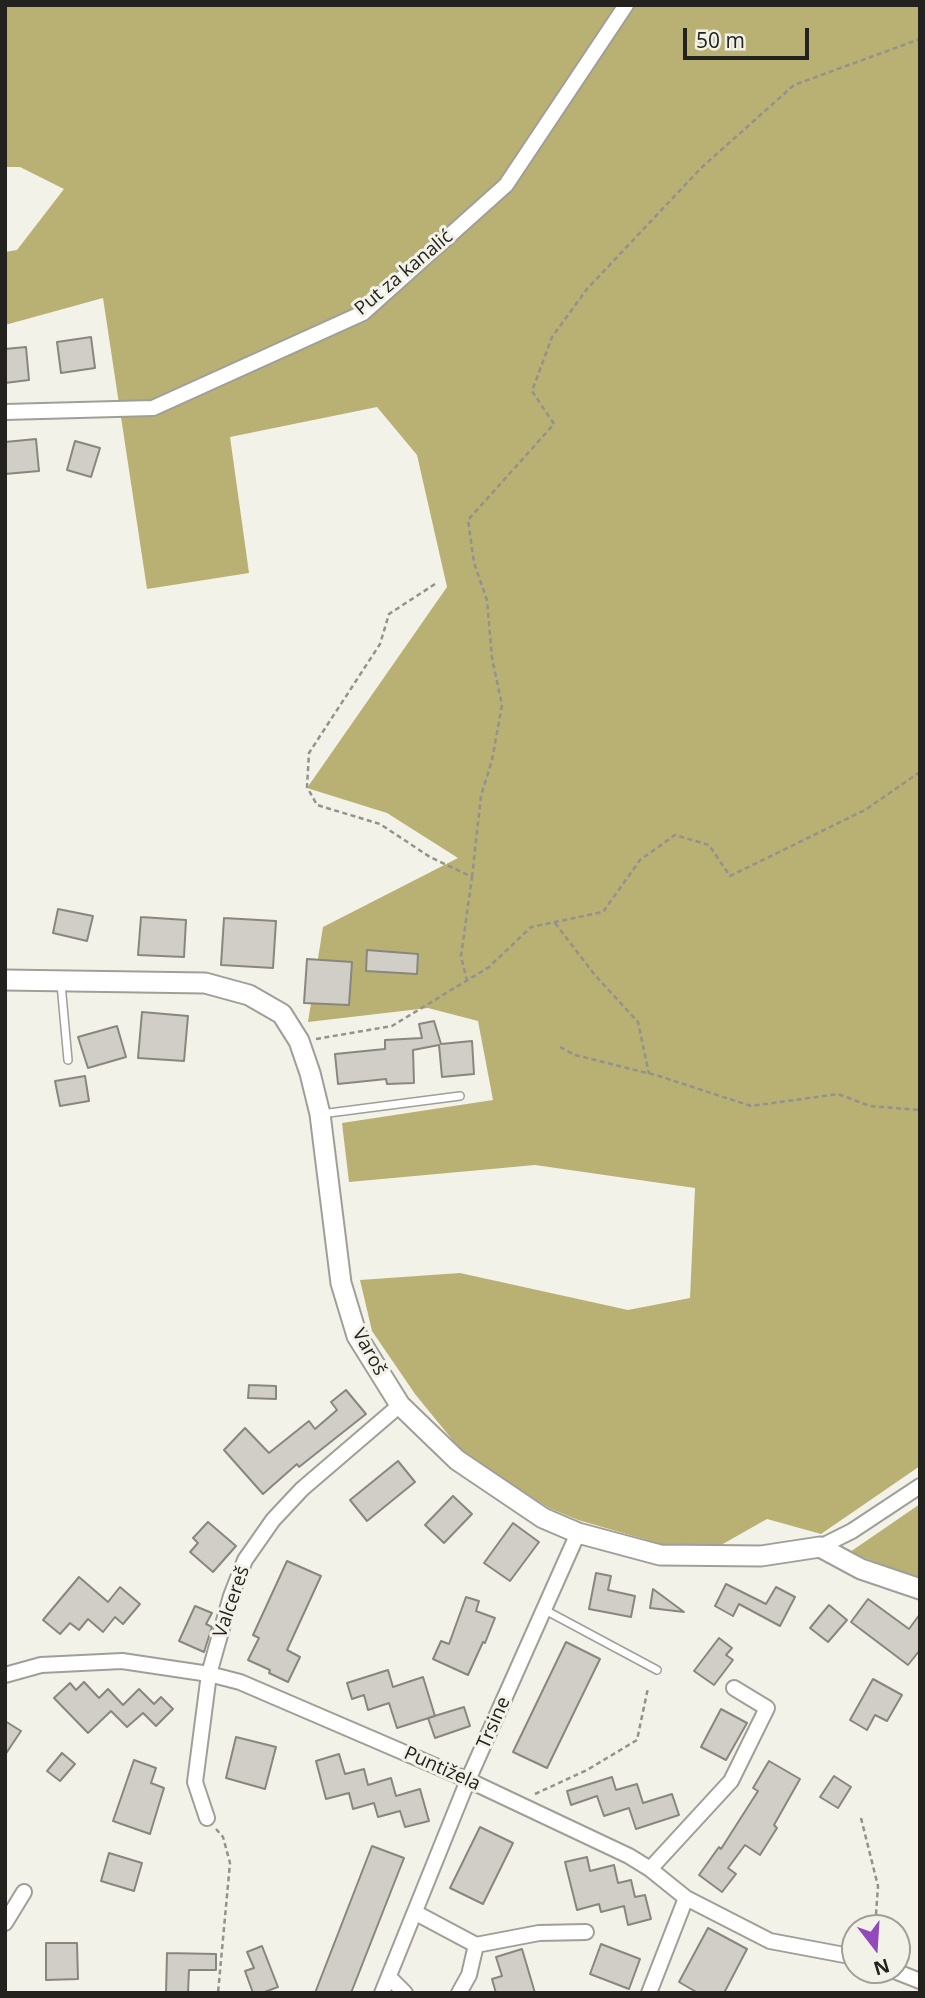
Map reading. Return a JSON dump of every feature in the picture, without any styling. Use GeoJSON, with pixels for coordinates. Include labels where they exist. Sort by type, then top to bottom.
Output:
{"type":"FeatureCollection","features":[{"type":"Feature","properties":{"kind":"main road","name":"Varoš"},"geometry":{"type":"LineString","coordinates":[[5,980],[205,983],[249,995],[282,1014],[299,1041],[320,1114],[341,1283],[357,1336],[400,1405],[457,1460],[543,1518],[578,1533],[660,1555],[761,1556],[820,1548]]}},
{"type":"Feature","properties":{"kind":"main road"},"geometry":{"type":"LineString","coordinates":[[820,1548],[861,1569],[920,1589]]}},
{"type":"Feature","properties":{"kind":"street","name":"Put za kanalić"},"geometry":{"type":"LineString","coordinates":[[5,412],[153,408],[363,313],[506,185],[626,5]]}},
{"type":"Feature","properties":{"kind":"street","name":"Valcereš"},"geometry":{"type":"LineString","coordinates":[[207,1818],[195,1782],[209,1674],[230,1596],[245,1560],[273,1520],[302,1489],[400,1405]]}},
{"type":"Feature","properties":{"kind":"street"},"geometry":{"type":"LineString","coordinates":[[820,1548],[852,1531],[920,1486]]}},
{"type":"Feature","properties":{"kind":"street","name":"Trsine"},"geometry":{"type":"LineString","coordinates":[[382,1993],[468,1780],[578,1533]]}},
{"type":"Feature","properties":{"kind":"street","name":"Puntižela"},"geometry":{"type":"LineString","coordinates":[[5,1675],[41,1665],[122,1661],[209,1674],[240,1682],[468,1780],[629,1856],[686,1898],[770,1941],[841,1954]]}},
{"type":"Feature","properties":{"kind":"street"},"geometry":{"type":"LineString","coordinates":[[650,1869],[731,1781],[767,1708],[734,1688]]}},
{"type":"Feature","properties":{"kind":"street"},"geometry":{"type":"LineString","coordinates":[[5,1923],[24,1892]]}},
{"type":"Feature","properties":{"kind":"street"},"geometry":{"type":"LineString","coordinates":[[649,1993],[686,1898]]}},
{"type":"Feature","properties":{"kind":"street"},"geometry":{"type":"LineString","coordinates":[[416,1913],[476,1945],[540,1933],[586,1932]]}},
{"type":"Feature","properties":{"kind":"street"},"geometry":{"type":"LineString","coordinates":[[459,1993],[469,1975],[476,1945]]}},
{"type":"Feature","properties":{"kind":"street"},"geometry":{"type":"LineString","coordinates":[[389,1977],[404,1993]]}},
{"type":"Feature","properties":{"kind":"lane"},"geometry":{"type":"LineString","coordinates":[[61,979],[68,1060]]}},
{"type":"Feature","properties":{"kind":"lane"},"geometry":{"type":"LineString","coordinates":[[320,1114],[460,1096]]}},
{"type":"Feature","properties":{"kind":"lane"},"geometry":{"type":"LineString","coordinates":[[545,1610],[657,1671]]}},
{"type":"Feature","properties":{"kind":"path"},"geometry":{"type":"LineString","coordinates":[[467,981],[461,956],[481,796],[492,760],[502,705],[492,659],[487,600],[474,563],[468,520],[554,424],[532,391],[552,337],[587,289],[691,178],[794,85],[920,39]]}},
{"type":"Feature","properties":{"kind":"path"},"geometry":{"type":"LineString","coordinates":[[435,584],[389,614],[380,644],[309,753],[307,787],[317,805],[380,824],[430,857],[472,877]]}},
{"type":"Feature","properties":{"kind":"path"},"geometry":{"type":"LineString","coordinates":[[299,1041],[392,1027],[489,967],[531,927],[603,912],[640,860],[675,835],[709,845],[730,876],[865,810],[920,772]]}},
{"type":"Feature","properties":{"kind":"path"},"geometry":{"type":"LineString","coordinates":[[555,922],[594,974],[638,1022],[649,1074]]}},
{"type":"Feature","properties":{"kind":"path"},"geometry":{"type":"LineString","coordinates":[[560,1047],[575,1055],[649,1074],[751,1106],[838,1094],[870,1105],[905,1107],[920,1111]]}},
{"type":"Feature","properties":{"kind":"path"},"geometry":{"type":"LineString","coordinates":[[517,1802],[587,1770],[637,1740],[648,1688]]}},
{"type":"Feature","properties":{"kind":"path"},"geometry":{"type":"LineString","coordinates":[[207,1818],[223,1837],[230,1863],[218,1993]]}},
{"type":"Feature","properties":{"kind":"path"},"geometry":{"type":"LineString","coordinates":[[862,1818],[878,1886],[876,1914]]}},
{"type":"Feature","properties":{"kind":"shaded area"},"geometry":{"type":"Polygon","coordinates":[[[5,5],[920,5],[920,1466],[821,1534],[767,1519],[721,1545],[661,1544],[578,1520],[549,1508],[482,1466],[459,1448],[415,1394],[372,1331],[360,1280],[460,1273],[628,1310],[690,1298],[695,1188],[535,1165],[349,1182],[342,1123],[493,1100],[478,1021],[428,1008],[308,1022],[323,927],[458,858],[387,813],[307,788],[447,587],[417,455],[377,407],[230,437],[249,573],[147,589],[103,298],[5,325],[5,252],[17,250],[64,189],[20,167],[5,167],[5,5]]]}},
{"type":"Feature","properties":{"kind":"shaded area"},"geometry":{"type":"Polygon","coordinates":[[[920,1504],[920,1580],[850,1552],[920,1504]]]}},
{"type":"Feature","properties":{"kind":"building"},"geometry":{"type":"Polygon","coordinates":[[[91,337],[95,368],[61,373],[57,342],[91,337]]]}},
{"type":"Feature","properties":{"kind":"building"},"geometry":{"type":"Polygon","coordinates":[[[26,347],[29,380],[5,383],[5,349],[26,347]]]}},
{"type":"Feature","properties":{"kind":"building"},"geometry":{"type":"Polygon","coordinates":[[[36,439],[39,471],[5,474],[5,442],[36,439]]]}},
{"type":"Feature","properties":{"kind":"building"},"geometry":{"type":"Polygon","coordinates":[[[75,441],[100,448],[91,477],[67,470],[75,441]]]}},
{"type":"Feature","properties":{"kind":"building"},"geometry":{"type":"Polygon","coordinates":[[[58,909],[93,916],[87,941],[53,933],[58,909]]]}},
{"type":"Feature","properties":{"kind":"building"},"geometry":{"type":"Polygon","coordinates":[[[141,917],[186,920],[184,957],[138,955],[141,917]]]}},
{"type":"Feature","properties":{"kind":"building"},"geometry":{"type":"Polygon","coordinates":[[[224,918],[276,921],[273,968],[221,965],[224,918]]]}},
{"type":"Feature","properties":{"kind":"building"},"geometry":{"type":"Polygon","coordinates":[[[367,950],[418,954],[417,974],[366,971],[367,950]]]}},
{"type":"Feature","properties":{"kind":"building"},"geometry":{"type":"Polygon","coordinates":[[[307,959],[352,962],[349,1005],[304,1003],[307,959]]]}},
{"type":"Feature","properties":{"kind":"building"},"geometry":{"type":"Polygon","coordinates":[[[142,1012],[188,1016],[184,1061],[138,1058],[142,1012]]]}},
{"type":"Feature","properties":{"kind":"building"},"geometry":{"type":"Polygon","coordinates":[[[434,1021],[441,1044],[472,1041],[474,1074],[442,1077],[439,1045],[413,1050],[414,1083],[387,1084],[386,1079],[338,1084],[335,1054],[385,1049],[385,1040],[422,1038],[419,1024],[434,1021]]]}},
{"type":"Feature","properties":{"kind":"building"},"geometry":{"type":"Polygon","coordinates":[[[117,1026],[126,1057],[88,1068],[78,1037],[117,1026]]]}},
{"type":"Feature","properties":{"kind":"building"},"geometry":{"type":"Polygon","coordinates":[[[85,1076],[89,1101],[60,1106],[55,1081],[85,1076]]]}},
{"type":"Feature","properties":{"kind":"building"},"geometry":{"type":"Polygon","coordinates":[[[249,1385],[276,1386],[276,1399],[248,1398],[249,1385]]]}},
{"type":"Feature","properties":{"kind":"building"},"geometry":{"type":"Polygon","coordinates":[[[346,1390],[366,1414],[299,1467],[297,1464],[263,1494],[224,1450],[245,1428],[269,1453],[309,1421],[315,1429],[337,1410],[331,1402],[346,1390]]]}},
{"type":"Feature","properties":{"kind":"building"},"geometry":{"type":"Polygon","coordinates":[[[398,1461],[415,1482],[367,1521],[350,1500],[398,1461]]]}},
{"type":"Feature","properties":{"kind":"building"},"geometry":{"type":"Polygon","coordinates":[[[453,1496],[472,1514],[444,1543],[425,1525],[453,1496]]]}},
{"type":"Feature","properties":{"kind":"building"},"geometry":{"type":"Polygon","coordinates":[[[208,1522],[236,1546],[213,1572],[190,1552],[198,1543],[193,1538],[208,1522]]]}},
{"type":"Feature","properties":{"kind":"building"},"geometry":{"type":"Polygon","coordinates":[[[513,1523],[539,1542],[510,1581],[484,1563],[513,1523]]]}},
{"type":"Feature","properties":{"kind":"building"},"geometry":{"type":"Polygon","coordinates":[[[287,1561],[321,1576],[287,1650],[300,1657],[288,1682],[248,1660],[259,1638],[253,1635],[287,1561]]]}},
{"type":"Feature","properties":{"kind":"building"},"geometry":{"type":"Polygon","coordinates":[[[596,1573],[611,1576],[608,1590],[635,1596],[631,1617],[589,1609],[596,1573]]]}},
{"type":"Feature","properties":{"kind":"building"},"geometry":{"type":"Polygon","coordinates":[[[79,1577],[108,1602],[120,1587],[140,1604],[123,1624],[115,1617],[103,1632],[88,1619],[79,1630],[70,1623],[60,1634],[43,1620],[79,1577]]]}},
{"type":"Feature","properties":{"kind":"building"},"geometry":{"type":"Polygon","coordinates":[[[726,1584],[766,1604],[776,1587],[795,1597],[780,1626],[739,1604],[733,1616],[715,1606],[726,1584]]]}},
{"type":"Feature","properties":{"kind":"building"},"geometry":{"type":"Polygon","coordinates":[[[653,1589],[684,1612],[650,1608],[653,1589]]]}},
{"type":"Feature","properties":{"kind":"building"},"geometry":{"type":"Polygon","coordinates":[[[466,1597],[479,1601],[476,1611],[495,1618],[468,1675],[433,1659],[441,1641],[449,1644],[466,1597]]]}},
{"type":"Feature","properties":{"kind":"building"},"geometry":{"type":"Polygon","coordinates":[[[868,1599],[909,1629],[920,1614],[920,1650],[908,1665],[851,1622],[868,1599]]]}},
{"type":"Feature","properties":{"kind":"building"},"geometry":{"type":"Polygon","coordinates":[[[829,1605],[847,1620],[828,1642],[810,1628],[829,1605]]]}},
{"type":"Feature","properties":{"kind":"building"},"geometry":{"type":"Polygon","coordinates":[[[195,1606],[212,1613],[206,1624],[212,1627],[204,1652],[179,1641],[195,1606]]]}},
{"type":"Feature","properties":{"kind":"building"},"geometry":{"type":"Polygon","coordinates":[[[719,1638],[732,1648],[726,1655],[733,1660],[714,1685],[694,1671],[719,1638]]]}},
{"type":"Feature","properties":{"kind":"building"},"geometry":{"type":"Polygon","coordinates":[[[566,1642],[600,1659],[547,1768],[513,1752],[566,1642]]]}},
{"type":"Feature","properties":{"kind":"building"},"geometry":{"type":"Polygon","coordinates":[[[388,1670],[393,1687],[423,1677],[435,1716],[397,1728],[389,1703],[368,1710],[364,1695],[352,1699],[347,1683],[388,1670]]]}},
{"type":"Feature","properties":{"kind":"building"},"geometry":{"type":"Polygon","coordinates":[[[873,1679],[902,1695],[887,1721],[875,1715],[867,1730],[850,1720],[873,1679]]]}},
{"type":"Feature","properties":{"kind":"building"},"geometry":{"type":"Polygon","coordinates":[[[84,1682],[99,1698],[108,1689],[123,1705],[139,1689],[154,1704],[161,1697],[173,1709],[156,1726],[143,1713],[127,1727],[111,1711],[88,1733],[54,1698],[70,1683],[76,1690],[84,1682]]]}},
{"type":"Feature","properties":{"kind":"building"},"geometry":{"type":"Polygon","coordinates":[[[464,1707],[470,1726],[435,1738],[428,1718],[464,1707]]]}},
{"type":"Feature","properties":{"kind":"building"},"geometry":{"type":"Polygon","coordinates":[[[721,1709],[747,1723],[726,1760],[701,1747],[721,1709]]]}},
{"type":"Feature","properties":{"kind":"building"},"geometry":{"type":"Polygon","coordinates":[[[5,1721],[21,1731],[5,1755],[5,1721]]]}},
{"type":"Feature","properties":{"kind":"building"},"geometry":{"type":"Polygon","coordinates":[[[236,1737],[276,1747],[265,1789],[226,1778],[236,1737]]]}},
{"type":"Feature","properties":{"kind":"building"},"geometry":{"type":"Polygon","coordinates":[[[62,1753],[75,1764],[60,1781],[47,1771],[62,1753]]]}},
{"type":"Feature","properties":{"kind":"building"},"geometry":{"type":"Polygon","coordinates":[[[339,1754],[345,1774],[364,1769],[368,1785],[391,1778],[396,1796],[420,1789],[429,1821],[405,1827],[400,1811],[378,1817],[374,1803],[353,1809],[349,1793],[326,1799],[316,1761],[339,1754]]]}},
{"type":"Feature","properties":{"kind":"building"},"geometry":{"type":"Polygon","coordinates":[[[134,1760],[156,1768],[151,1783],[164,1788],[150,1834],[113,1821],[134,1760]]]}},
{"type":"Feature","properties":{"kind":"building"},"geometry":{"type":"Polygon","coordinates":[[[769,1761],[800,1779],[774,1825],[777,1828],[760,1855],[745,1845],[728,1868],[736,1874],[722,1892],[699,1875],[719,1847],[721,1849],[758,1791],[753,1788],[769,1761]]]}},
{"type":"Feature","properties":{"kind":"building"},"geometry":{"type":"Polygon","coordinates":[[[834,1776],[851,1787],[838,1808],[820,1797],[834,1776]]]}},
{"type":"Feature","properties":{"kind":"building"},"geometry":{"type":"Polygon","coordinates":[[[612,1777],[616,1790],[637,1784],[643,1803],[672,1794],[679,1815],[636,1829],[629,1808],[604,1816],[597,1796],[571,1805],[567,1791],[612,1777]]]}},
{"type":"Feature","properties":{"kind":"building"},"geometry":{"type":"Polygon","coordinates":[[[480,1827],[513,1843],[483,1904],[450,1888],[480,1827]]]}},
{"type":"Feature","properties":{"kind":"building"},"geometry":{"type":"Polygon","coordinates":[[[372,1846],[404,1858],[351,1993],[315,1993],[372,1846]]]}},
{"type":"Feature","properties":{"kind":"building"},"geometry":{"type":"Polygon","coordinates":[[[109,1853],[142,1863],[134,1891],[101,1881],[109,1853]]]}},
{"type":"Feature","properties":{"kind":"building"},"geometry":{"type":"Polygon","coordinates":[[[587,1857],[590,1871],[614,1865],[618,1883],[631,1880],[635,1897],[645,1895],[651,1919],[628,1925],[624,1906],[601,1912],[599,1904],[577,1910],[565,1862],[587,1857]]]}},
{"type":"Feature","properties":{"kind":"building"},"geometry":{"type":"Polygon","coordinates":[[[708,1928],[747,1949],[724,1993],[698,1993],[679,1982],[708,1928]]]}},
{"type":"Feature","properties":{"kind":"building"},"geometry":{"type":"Polygon","coordinates":[[[46,1943],[77,1943],[78,1979],[46,1980],[46,1943]]]}},
{"type":"Feature","properties":{"kind":"building"},"geometry":{"type":"Polygon","coordinates":[[[601,1944],[640,1959],[629,1989],[590,1974],[601,1944]]]}},
{"type":"Feature","properties":{"kind":"building"},"geometry":{"type":"Polygon","coordinates":[[[262,1946],[278,1987],[262,1993],[253,1993],[245,1971],[254,1968],[247,1952],[262,1946]]]}},
{"type":"Feature","properties":{"kind":"building"},"geometry":{"type":"Polygon","coordinates":[[[522,1949],[535,1993],[496,1993],[492,1979],[502,1976],[496,1957],[522,1949]]]}},
{"type":"Feature","properties":{"kind":"building"},"geometry":{"type":"Polygon","coordinates":[[[167,1953],[216,1954],[216,1970],[189,1970],[188,1993],[166,1993],[167,1953]]]}}]}
